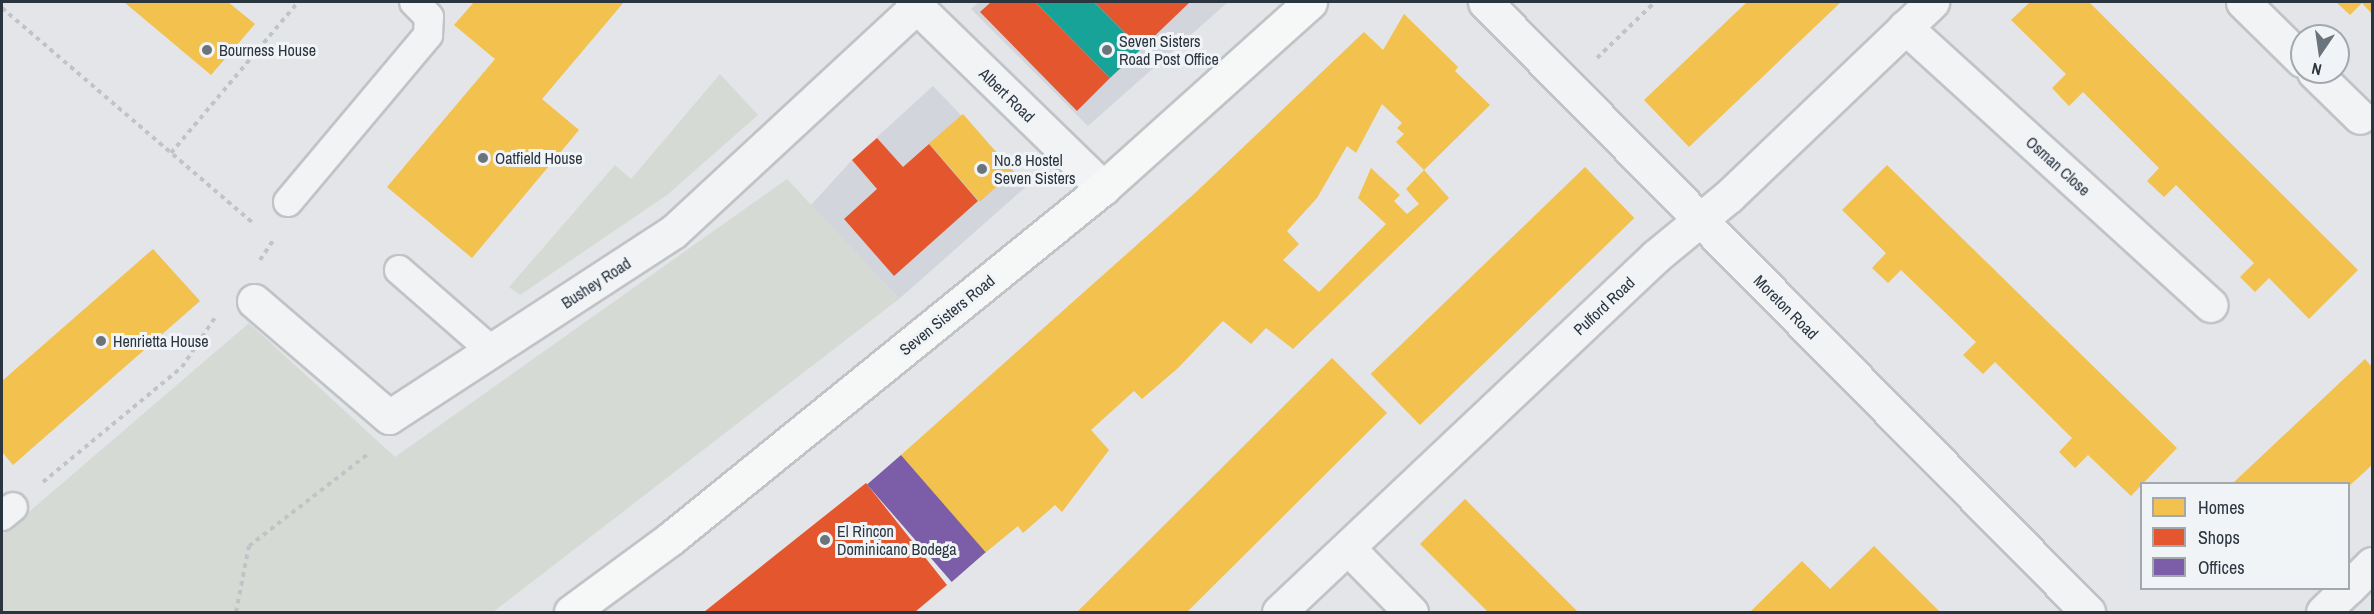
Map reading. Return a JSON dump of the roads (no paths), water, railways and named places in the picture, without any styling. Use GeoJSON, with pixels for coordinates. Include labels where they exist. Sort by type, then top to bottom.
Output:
{"type":"FeatureCollection","features":[{"type":"Feature","properties":{"kind":"highway","name":"Seven Sisters Road"},"geometry":{"type":"LineString","coordinates":[[571,612],[670,539],[1103,188],[1310,2]]}},
{"type":"Feature","properties":{"kind":"street","name":"Moreton Road"},"geometry":{"type":"LineString","coordinates":[[1485,2],[2088,612]]}},
{"type":"Feature","properties":{"kind":"street","name":"Pulford Road"},"geometry":{"type":"LineString","coordinates":[[1279,612],[1656,256],[1700,220],[1932,2]]}},
{"type":"Feature","properties":{"kind":"street"},"geometry":{"type":"LineString","coordinates":[[2243,2],[2290,48]]}},
{"type":"Feature","properties":{"kind":"street","name":"Albert Road"},"geometry":{"type":"LineString","coordinates":[[914,4],[1103,188]]}},
{"type":"Feature","properties":{"kind":"street","name":"Bushey Road"},"geometry":{"type":"LineString","coordinates":[[254,285],[389,417],[673,232],[914,4]]}},
{"type":"Feature","properties":{"kind":"street","name":"Osman Close"},"geometry":{"type":"LineString","coordinates":[[1905,27],[2210,305]]}},
{"type":"Feature","properties":{"kind":"street"},"geometry":{"type":"LineString","coordinates":[[2326,84],[2360,117]]}},
{"type":"Feature","properties":{"kind":"street"},"geometry":{"type":"LineString","coordinates":[[1348,548],[1411,612]]}},
{"type":"Feature","properties":{"kind":"street"},"geometry":{"type":"LineString","coordinates":[[2350,586],[2373,564]]}},
{"type":"Feature","properties":{"kind":"street"},"geometry":{"type":"LineString","coordinates":[[2323,612],[2346,590]]}},
{"type":"Feature","properties":{"kind":"lane"},"geometry":{"type":"LineString","coordinates":[[288,202],[428,34],[429,17],[414,2]]}},
{"type":"Feature","properties":{"kind":"lane"},"geometry":{"type":"LineString","coordinates":[[399,270],[492,351]]}},
{"type":"Feature","properties":{"kind":"place","name":"Bourness House"},"geometry":{"type":"Point","coordinates":[207,50]}},
{"type":"Feature","properties":{"kind":"place","name":"Seven Sisters Road Post Office"},"geometry":{"type":"Point","coordinates":[1107,50]}},
{"type":"Feature","properties":{"kind":"place","name":"Oatfield House"},"geometry":{"type":"Point","coordinates":[483,158]}},
{"type":"Feature","properties":{"kind":"place","name":"No.8 Hostel Seven Sisters"},"geometry":{"type":"Point","coordinates":[982,169]}},
{"type":"Feature","properties":{"kind":"place","name":"Henrietta House"},"geometry":{"type":"Point","coordinates":[101,341]}},
{"type":"Feature","properties":{"kind":"place","name":"El Rincon Dominicano Bodega"},"geometry":{"type":"Point","coordinates":[825,540]}}]}
